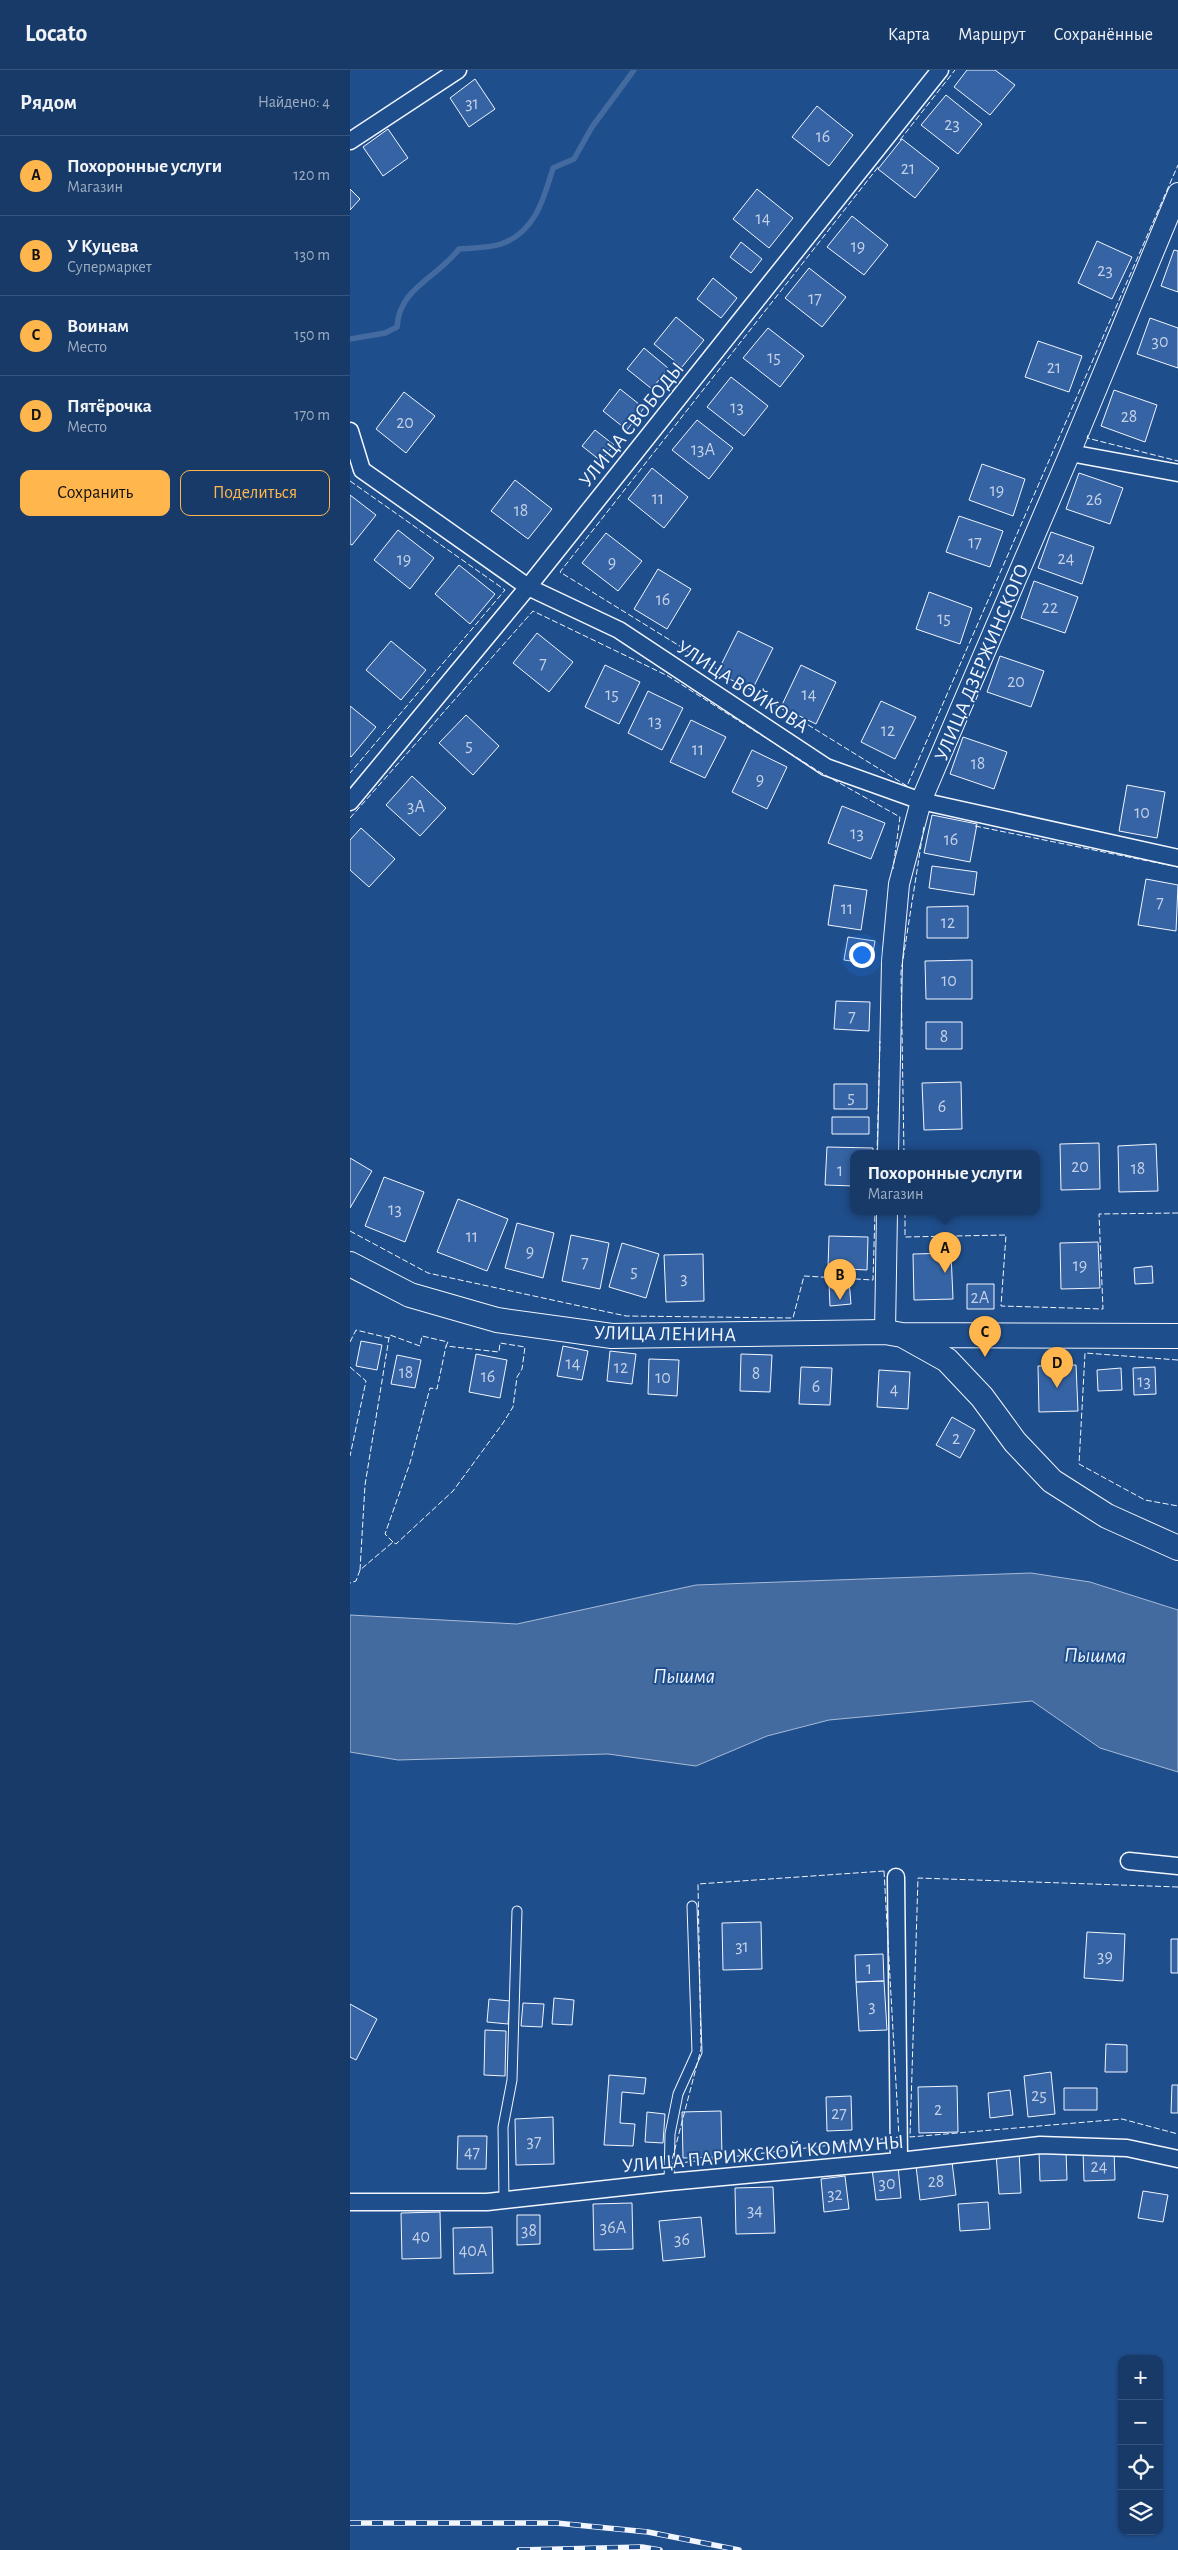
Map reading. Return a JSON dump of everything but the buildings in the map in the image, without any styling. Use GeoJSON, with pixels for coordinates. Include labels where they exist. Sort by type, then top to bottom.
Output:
{"type":"FeatureCollection","features":[{"type":"Feature","properties":{"kind":"main road","name":"УЛИЦА ЛЕНИНА"},"geometry":{"type":"LineString","coordinates":[[351,1267],[410,1296],[497,1320],[612,1336],[894,1334],[1178,1336]]}},
{"type":"Feature","properties":{"kind":"main road"},"geometry":{"type":"LineString","coordinates":[[894,1334],[947,1360],[982,1397],[1015,1442],[1052,1481],[1107,1516],[1178,1548]]}},
{"type":"Feature","properties":{"kind":"street"},"geometry":{"type":"LineString","coordinates":[[350,141],[458,70]]}},
{"type":"Feature","properties":{"kind":"street","name":"УЛИЦА СВОБОДЫ"},"geometry":{"type":"LineString","coordinates":[[350,802],[528,587],[940,70]]}},
{"type":"Feature","properties":{"kind":"street","name":"УЛИЦА ДЗЕРЖИНСКОГО"},"geometry":{"type":"LineString","coordinates":[[888,1150],[894,932],[899,884],[921,801],[1070,453],[1178,193]]}},
{"type":"Feature","properties":{"kind":"street","name":"УЛИЦА ВОЙКОВА"},"geometry":{"type":"LineString","coordinates":[[350,432],[362,470],[528,587],[619,630],[826,767],[921,801],[1178,858]]}},
{"type":"Feature","properties":{"kind":"street"},"geometry":{"type":"LineString","coordinates":[[1070,453],[1178,473]]}},
{"type":"Feature","properties":{"kind":"street"},"geometry":{"type":"LineString","coordinates":[[887,1215],[894,1334]]}},
{"type":"Feature","properties":{"kind":"street"},"geometry":{"type":"LineString","coordinates":[[1129,1861],[1178,1866]]}},
{"type":"Feature","properties":{"kind":"street"},"geometry":{"type":"LineString","coordinates":[[896,1877],[900,2161]]}},
{"type":"Feature","properties":{"kind":"street","name":"УЛИЦА ПАРИЖСКОЙ КОММУНЫ"},"geometry":{"type":"LineString","coordinates":[[350,2202],[487,2202],[669,2182],[900,2161],[1040,2145],[1127,2148],[1178,2159]]}},
{"type":"Feature","properties":{"kind":"lane"},"geometry":{"type":"LineString","coordinates":[[669,2182],[670,2134],[678,2094],[697,2052],[692,1906]]}},
{"type":"Feature","properties":{"kind":"lane"},"geometry":{"type":"LineString","coordinates":[[504,2200],[503,2127],[512,2080],[517,1911]]}},
{"type":"Feature","properties":{"kind":"water","name":"Пышма"},"geometry":{"type":"Polygon","coordinates":[[[1031,1573],[1090,1582],[1178,1610],[1178,1772],[1100,1748],[1032,1701],[829,1720],[767,1736],[696,1766],[608,1754],[398,1760],[350,1752],[350,1615],[517,1624],[696,1585],[1031,1573]]]}},
{"type":"Feature","properties":{"kind":"waterway"},"geometry":{"type":"LineString","coordinates":[[350,339],[385,333],[397,327],[399,314],[404,302],[420,284],[459,249],[501,244],[513,239],[522,232],[530,223],[542,202],[553,168],[574,159],[592,127],[634,70]]}},
{"type":"Feature","properties":{"kind":"railway"},"geometry":{"type":"LineString","coordinates":[[350,2523],[556,2523],[648,2532],[739,2550]]}},
{"type":"Feature","properties":{"kind":"railway"},"geometry":{"type":"LineString","coordinates":[[519,2550],[642,2547],[660,2550]]}},
{"type":"Feature","properties":{"kind":"fence"},"geometry":{"type":"LineString","coordinates":[[900,140],[955,70]]}},
{"type":"Feature","properties":{"kind":"fence"},"geometry":{"type":"LineString","coordinates":[[750,689],[907,786],[1178,165]]}},
{"type":"Feature","properties":{"kind":"fence"},"geometry":{"type":"LineString","coordinates":[[720,671],[560,572],[879,166]]}},
{"type":"Feature","properties":{"kind":"fence"},"geometry":{"type":"LineString","coordinates":[[1088,435],[1087,438],[1178,461]]}},
{"type":"Feature","properties":{"kind":"fence"},"geometry":{"type":"LineString","coordinates":[[350,481],[505,590],[350,773]]}},
{"type":"Feature","properties":{"kind":"fence"},"geometry":{"type":"LineString","coordinates":[[350,818],[533,611],[668,676],[818,771],[900,817],[893,869]]}},
{"type":"Feature","properties":{"kind":"fence"},"geometry":{"type":"LineString","coordinates":[[904,1150],[901,972],[924,826]]}},
{"type":"Feature","properties":{"kind":"fence"},"geometry":{"type":"LineString","coordinates":[[975,826],[1178,867]]}},
{"type":"Feature","properties":{"kind":"fence"},"geometry":{"type":"LineString","coordinates":[[877,1150],[880,1041]]}},
{"type":"Feature","properties":{"kind":"fence"},"geometry":{"type":"LineString","coordinates":[[905,1215],[905,1237],[1006,1235],[1001,1306],[1103,1309],[1099,1214],[1178,1213]]}},
{"type":"Feature","properties":{"kind":"fence"},"geometry":{"type":"LineString","coordinates":[[350,1231],[428,1273],[626,1316],[793,1318],[804,1276],[873,1280],[875,1215]]}},
{"type":"Feature","properties":{"kind":"fence"},"geometry":{"type":"LineString","coordinates":[[350,1342],[356,1330],[389,1338],[390,1335],[420,1346],[422,1336],[448,1342],[446,1346],[499,1352],[500,1343],[525,1347],[522,1369],[517,1377],[513,1407],[453,1491],[396,1544],[393,1542],[360,1570],[356,1581],[350,1583]]}},
{"type":"Feature","properties":{"kind":"fence"},"geometry":{"type":"LineString","coordinates":[[360,1570],[365,1485],[389,1338]]}},
{"type":"Feature","properties":{"kind":"fence"},"geometry":{"type":"LineString","coordinates":[[393,1542],[385,1534],[410,1463],[430,1388],[437,1389],[446,1346]]}},
{"type":"Feature","properties":{"kind":"fence"},"geometry":{"type":"LineString","coordinates":[[1178,1360],[1085,1353],[1079,1464],[1145,1500],[1178,1506]]}},
{"type":"Feature","properties":{"kind":"fence"},"geometry":{"type":"LineString","coordinates":[[350,1367],[366,1381],[350,1456]]}},
{"type":"Feature","properties":{"kind":"fence"},"geometry":{"type":"LineString","coordinates":[[884,1871],[899,2137],[671,2164],[701,2049],[698,1884],[884,1871]]}},
{"type":"Feature","properties":{"kind":"fence"},"geometry":{"type":"LineString","coordinates":[[1178,1887],[918,1878],[910,2137],[1122,2119],[1178,2134]]}},
{"type":"Feature","properties":{"kind":"place","name":"Похоронные услуги"},"geometry":{"type":"Point","coordinates":[945,1273]}},
{"type":"Feature","properties":{"kind":"place","name":"У Куцева"},"geometry":{"type":"Point","coordinates":[840,1300]}},
{"type":"Feature","properties":{"kind":"place","name":"Воинам"},"geometry":{"type":"Point","coordinates":[985,1357]}},
{"type":"Feature","properties":{"kind":"place","name":"Пятёрочка"},"geometry":{"type":"Point","coordinates":[1057,1388]}}]}
